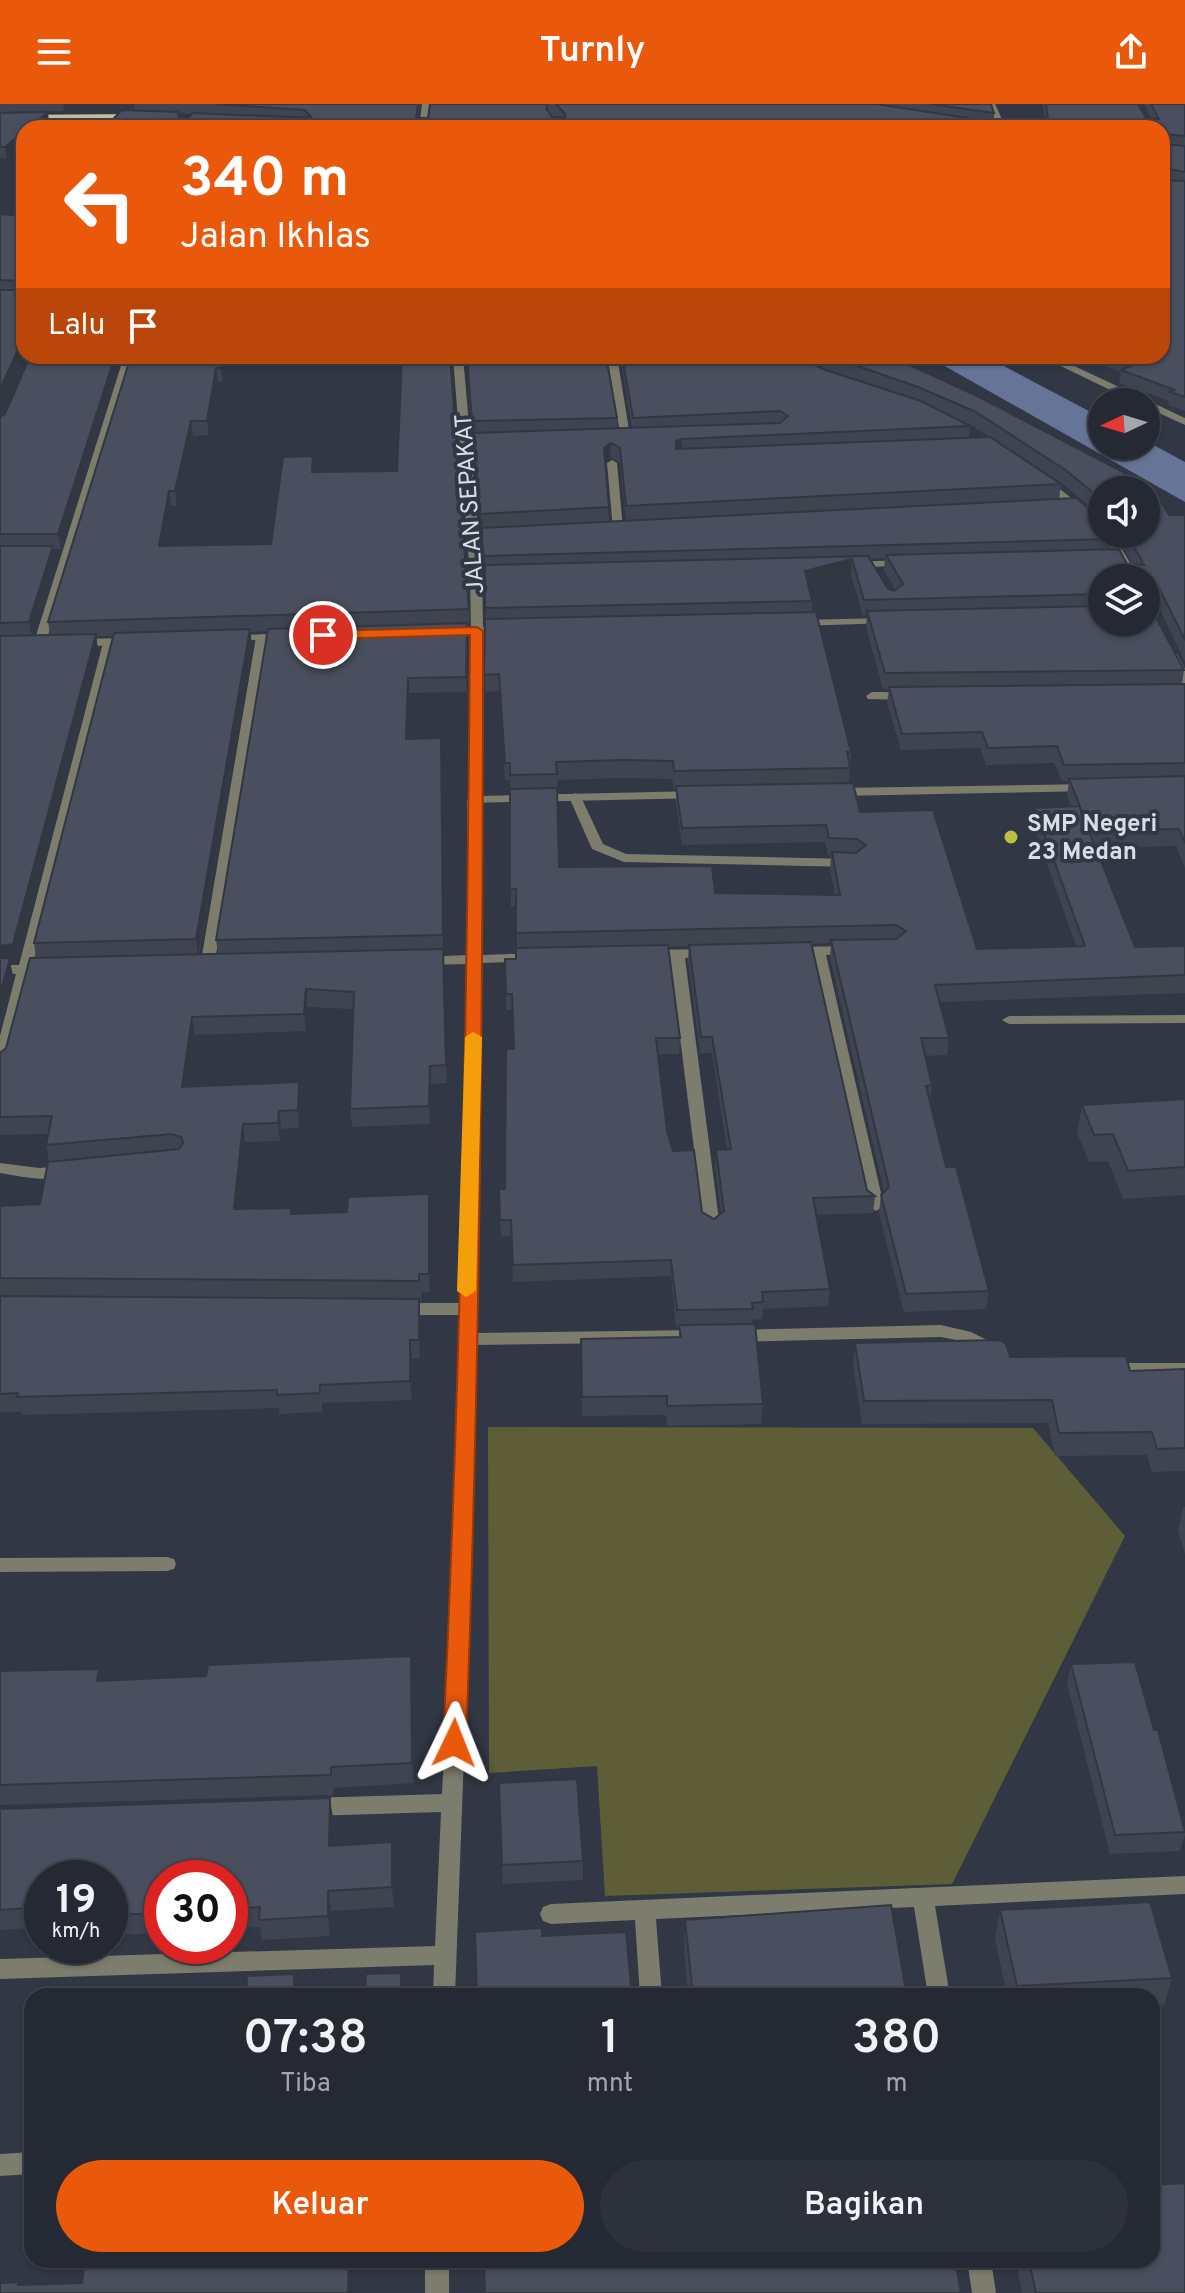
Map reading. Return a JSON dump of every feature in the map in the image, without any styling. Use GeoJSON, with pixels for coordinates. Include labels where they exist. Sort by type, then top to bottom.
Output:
{"type":"FeatureCollection","features":[{"type":"Feature","properties":{"kind":"main road"},"geometry":{"type":"LineString","coordinates":[[0,118],[159,118]]}},
{"type":"Feature","properties":{"kind":"street"},"geometry":{"type":"LineString","coordinates":[[53,644],[33,645],[67,555],[127,364]]}},
{"type":"Feature","properties":{"kind":"street","name":"JALAN SEPAKAT"},"geometry":{"type":"LineString","coordinates":[[444,1988],[463,1543],[475,959],[473,800],[476,575],[459,364]]}},
{"type":"Feature","properties":{"kind":"street"},"geometry":{"type":"LineString","coordinates":[[613,364],[626,439]]}},
{"type":"Feature","properties":{"kind":"street"},"geometry":{"type":"LineString","coordinates":[[1062,364],[1112,388]]}},
{"type":"Feature","properties":{"kind":"street"},"geometry":{"type":"LineString","coordinates":[[1160,410],[1185,422]]}},
{"type":"Feature","properties":{"kind":"street"},"geometry":{"type":"LineString","coordinates":[[611,439],[656,437]]}},
{"type":"Feature","properties":{"kind":"street"},"geometry":{"type":"LineString","coordinates":[[466,442],[480,442]]}},
{"type":"Feature","properties":{"kind":"street"},"geometry":{"type":"LineString","coordinates":[[612,463],[618,529]]}},
{"type":"Feature","properties":{"kind":"street"},"geometry":{"type":"LineString","coordinates":[[1032,474],[1088,515]]}},
{"type":"Feature","properties":{"kind":"street"},"geometry":{"type":"LineString","coordinates":[[1061,506],[1077,505]]}},
{"type":"Feature","properties":{"kind":"street"},"geometry":{"type":"LineString","coordinates":[[603,529],[632,528]]}},
{"type":"Feature","properties":{"kind":"street"},"geometry":{"type":"LineString","coordinates":[[473,535],[487,534]]}},
{"type":"Feature","properties":{"kind":"street"},"geometry":{"type":"LineString","coordinates":[[1116,548],[1125,564]]}},
{"type":"Feature","properties":{"kind":"street"},"geometry":{"type":"LineString","coordinates":[[54,555],[67,555]]}},
{"type":"Feature","properties":{"kind":"street"},"geometry":{"type":"LineString","coordinates":[[1107,558],[1122,558]]}},
{"type":"Feature","properties":{"kind":"street"},"geometry":{"type":"LineString","coordinates":[[840,565],[918,563]]}},
{"type":"Feature","properties":{"kind":"street"},"geometry":{"type":"LineString","coordinates":[[871,564],[879,576]]}},
{"type":"Feature","properties":{"kind":"street"},"geometry":{"type":"LineString","coordinates":[[476,575],[492,574]]}},
{"type":"Feature","properties":{"kind":"street"},"geometry":{"type":"LineString","coordinates":[[791,623],[900,620]]}},
{"type":"Feature","properties":{"kind":"street"},"geometry":{"type":"LineString","coordinates":[[431,632],[524,630]]}},
{"type":"Feature","properties":{"kind":"street"},"geometry":{"type":"LineString","coordinates":[[216,639],[293,636]]}},
{"type":"Feature","properties":{"kind":"street"},"geometry":{"type":"LineString","coordinates":[[223,966],[200,967],[262,637]]}},
{"type":"Feature","properties":{"kind":"street"},"geometry":{"type":"LineString","coordinates":[[67,644],[139,641]]}},
{"type":"Feature","properties":{"kind":"street"},"geometry":{"type":"LineString","coordinates":[[1166,641],[1185,681]]}},
{"type":"Feature","properties":{"kind":"street"},"geometry":{"type":"LineString","coordinates":[[0,1065],[22,970],[109,643]]}},
{"type":"Feature","properties":{"kind":"street"},"geometry":{"type":"LineString","coordinates":[[872,696],[919,696]]}},
{"type":"Feature","properties":{"kind":"street"},"geometry":{"type":"LineString","coordinates":[[825,793],[1107,788]]}},
{"type":"Feature","properties":{"kind":"street"},"geometry":{"type":"LineString","coordinates":[[473,800],[716,795]]}},
{"type":"Feature","properties":{"kind":"street"},"geometry":{"type":"LineString","coordinates":[[575,797],[597,846],[624,858],[855,863]]}},
{"type":"Feature","properties":{"kind":"street"},"geometry":{"type":"LineString","coordinates":[[771,952],[863,950]]}},
{"type":"Feature","properties":{"kind":"street"},"geometry":{"type":"LineString","coordinates":[[818,951],[876,1206]]}},
{"type":"Feature","properties":{"kind":"street"},"geometry":{"type":"LineString","coordinates":[[631,955],[724,953]]}},
{"type":"Feature","properties":{"kind":"street"},"geometry":{"type":"LineString","coordinates":[[677,954],[712,1228]]}},
{"type":"Feature","properties":{"kind":"street"},"geometry":{"type":"LineString","coordinates":[[412,961],[553,957]]}},
{"type":"Feature","properties":{"kind":"street"},"geometry":{"type":"LineString","coordinates":[[0,969],[68,969]]}},
{"type":"Feature","properties":{"kind":"street"},"geometry":{"type":"LineString","coordinates":[[1009,1020],[1185,1019]]}},
{"type":"Feature","properties":{"kind":"street"},"geometry":{"type":"LineString","coordinates":[[0,1168],[39,1173],[84,1169]]}},
{"type":"Feature","properties":{"kind":"street"},"geometry":{"type":"LineString","coordinates":[[373,1308],[466,1309]]}},
{"type":"Feature","properties":{"kind":"street"},"geometry":{"type":"LineString","coordinates":[[466,1339],[941,1331],[965,1336],[1008,1359]]}},
{"type":"Feature","properties":{"kind":"street"},"geometry":{"type":"LineString","coordinates":[[1096,1369],[1185,1369]]}},
{"type":"Feature","properties":{"kind":"street"},"geometry":{"type":"LineString","coordinates":[[0,1565],[167,1564]]}},
{"type":"Feature","properties":{"kind":"street"},"geometry":{"type":"LineString","coordinates":[[280,1808],[452,1803]]}},
{"type":"Feature","properties":{"kind":"street"},"geometry":{"type":"LineString","coordinates":[[551,1914],[1185,1887]]}},
{"type":"Feature","properties":{"kind":"street"},"geometry":{"type":"LineString","coordinates":[[923,1897],[938,1988]]}},
{"type":"Feature","properties":{"kind":"street"},"geometry":{"type":"LineString","coordinates":[[645,1911],[650,1988]]}},
{"type":"Feature","properties":{"kind":"street"},"geometry":{"type":"LineString","coordinates":[[0,1969],[446,1955]]}},
{"type":"Feature","properties":{"kind":"street"},"geometry":{"type":"LineString","coordinates":[[0,2165],[24,2164]]}},
{"type":"Feature","properties":{"kind":"street"},"geometry":{"type":"LineString","coordinates":[[437,2268],[437,2293]]}},
{"type":"Feature","properties":{"kind":"street"},"geometry":{"type":"LineString","coordinates":[[670,2268],[672,2293]]}},
{"type":"Feature","properties":{"kind":"street"},"geometry":{"type":"LineString","coordinates":[[980,2268],[984,2293]]}},
{"type":"Feature","properties":{"kind":"green space"},"geometry":{"type":"Polygon","coordinates":[[[488,1427],[1033,1428],[1125,1536],[952,1884],[605,1896],[597,1766],[489,1773],[488,1427]]]}},
{"type":"Feature","properties":{"kind":"water"},"geometry":{"type":"Polygon","coordinates":[[[941,364],[1000,364],[1088,411],[1088,447],[941,364]]]}},
{"type":"Feature","properties":{"kind":"water"},"geometry":{"type":"Polygon","coordinates":[[[1160,449],[1185,462],[1185,502],[1160,488],[1160,476],[1139,476],[1111,460],[1160,460],[1160,449]]]}},
{"type":"Feature","properties":{"kind":"building"},"geometry":{"type":"Polygon","coordinates":[[[217,104],[418,104],[416,118],[428,118],[430,104],[548,104],[546,108],[552,117],[565,118],[556,104],[876,104],[1000,120],[112,120],[122,110],[178,112],[179,119],[187,119],[193,113],[312,118],[305,110],[217,104]]]}},
{"type":"Feature","properties":{"kind":"building"},"geometry":{"type":"Polygon","coordinates":[[[931,104],[991,104],[994,113],[931,104]]]}},
{"type":"Feature","properties":{"kind":"building"},"geometry":{"type":"Polygon","coordinates":[[[1046,104],[1138,104],[1146,118],[1159,119],[1151,104],[1185,104],[1185,136],[1170,135],[1170,120],[1048,120],[1046,104]]]}},
{"type":"Feature","properties":{"kind":"building"},"geometry":{"type":"Polygon","coordinates":[[[48,112],[38,120],[16,120],[16,138],[5,147],[0,147],[0,113],[48,112]]]}},
{"type":"Feature","properties":{"kind":"building"},"geometry":{"type":"Polygon","coordinates":[[[1170,145],[1185,146],[1185,172],[1170,169],[1170,145]]]}},
{"type":"Feature","properties":{"kind":"building"},"geometry":{"type":"Polygon","coordinates":[[[1170,180],[1185,181],[1185,397],[1170,392],[1175,390],[1121,370],[1136,364],[1170,364],[1170,180]]]}},
{"type":"Feature","properties":{"kind":"building"},"geometry":{"type":"Polygon","coordinates":[[[0,214],[16,215],[16,281],[0,280],[0,214]]]}},
{"type":"Feature","properties":{"kind":"building"},"geometry":{"type":"Polygon","coordinates":[[[0,290],[16,290],[16,354],[0,389],[0,290]]]}},
{"type":"Feature","properties":{"kind":"building"},"geometry":{"type":"Polygon","coordinates":[[[27,364],[112,364],[58,534],[0,534],[0,417],[5,414],[27,364]]]}},
{"type":"Feature","properties":{"kind":"building"},"geometry":{"type":"Polygon","coordinates":[[[129,364],[222,364],[221,368],[216,368],[207,421],[191,421],[175,491],[169,491],[159,546],[271,544],[283,457],[313,456],[312,472],[397,471],[402,364],[451,364],[469,609],[48,622],[129,364]]]}},
{"type":"Feature","properties":{"kind":"building"},"geometry":{"type":"Polygon","coordinates":[[[468,364],[607,364],[617,418],[472,421],[468,364]]]}},
{"type":"Feature","properties":{"kind":"building"},"geometry":{"type":"Polygon","coordinates":[[[623,364],[812,364],[921,401],[970,426],[682,439],[676,441],[676,449],[990,437],[1061,484],[626,506],[620,448],[611,443],[604,448],[609,507],[480,514],[473,433],[780,423],[788,416],[780,411],[633,418],[623,364]]]}},
{"type":"Feature","properties":{"kind":"building"},"geometry":{"type":"Polygon","coordinates":[[[852,364],[907,364],[1088,454],[1088,460],[1100,460],[1131,476],[1088,476],[1088,488],[1067,471],[976,412],[852,364]]]}},
{"type":"Feature","properties":{"kind":"building"},"geometry":{"type":"Polygon","coordinates":[[[1076,498],[1088,508],[1088,540],[483,556],[481,528],[1076,498]]]}},
{"type":"Feature","properties":{"kind":"building"},"geometry":{"type":"Polygon","coordinates":[[[1160,500],[1169,515],[1185,515],[1185,640],[1160,590],[1160,564],[1143,564],[1135,548],[1160,548],[1160,500]]]}},
{"type":"Feature","properties":{"kind":"building"},"geometry":{"type":"Polygon","coordinates":[[[0,546],[53,546],[29,622],[0,623],[0,546]]]}},
{"type":"Feature","properties":{"kind":"building"},"geometry":{"type":"Polygon","coordinates":[[[1119,549],[1127,564],[1088,564],[1088,594],[864,600],[852,559],[805,571],[812,601],[485,608],[485,565],[868,556],[888,589],[894,591],[903,584],[886,555],[1119,549]]]}},
{"type":"Feature","properties":{"kind":"building"},"geometry":{"type":"Polygon","coordinates":[[[1088,606],[1088,636],[1160,636],[1160,625],[1184,670],[885,673],[867,611],[1088,606]]]}},
{"type":"Feature","properties":{"kind":"building"},"geometry":{"type":"Polygon","coordinates":[[[816,612],[851,752],[847,752],[850,768],[674,771],[673,761],[624,760],[556,762],[557,774],[510,775],[510,763],[505,763],[499,674],[484,675],[485,619],[816,612]]]}},
{"type":"Feature","properties":{"kind":"building"},"geometry":{"type":"Polygon","coordinates":[[[467,623],[466,677],[408,678],[406,739],[441,738],[443,935],[216,940],[268,629],[467,623]]]}},
{"type":"Feature","properties":{"kind":"building"},"geometry":{"type":"Polygon","coordinates":[[[250,629],[196,939],[34,943],[114,633],[250,629]]]}},
{"type":"Feature","properties":{"kind":"building"},"geometry":{"type":"Polygon","coordinates":[[[96,634],[13,944],[0,946],[0,636],[96,634]]]}},
{"type":"Feature","properties":{"kind":"building"},"geometry":{"type":"Polygon","coordinates":[[[1185,684],[1185,763],[1064,765],[1057,746],[988,748],[982,732],[902,734],[889,687],[1185,684]]]}},
{"type":"Feature","properties":{"kind":"building"},"geometry":{"type":"Polygon","coordinates":[[[1185,776],[1185,843],[1179,829],[1090,831],[1069,779],[1185,776]]]}},
{"type":"Feature","properties":{"kind":"building"},"geometry":{"type":"Polygon","coordinates":[[[853,783],[860,812],[933,810],[977,949],[1085,946],[1035,808],[1079,806],[1135,947],[1185,946],[1185,975],[935,985],[949,1038],[921,1038],[932,1085],[926,1086],[946,1167],[956,1167],[989,1291],[906,1294],[881,1195],[889,1187],[831,940],[896,939],[906,931],[896,925],[516,933],[516,889],[510,889],[510,789],[557,788],[559,867],[712,866],[715,893],[840,895],[832,852],[856,853],[866,845],[857,839],[829,838],[826,825],[682,828],[676,786],[853,783]]]}},
{"type":"Feature","properties":{"kind":"building"},"geometry":{"type":"Polygon","coordinates":[[[811,942],[867,1190],[875,1196],[813,1198],[830,1289],[762,1292],[763,1302],[752,1303],[753,1309],[677,1310],[671,1260],[513,1265],[511,1220],[500,1220],[499,1189],[505,1189],[506,1049],[514,1049],[512,994],[506,994],[505,959],[516,959],[516,948],[668,945],[680,1038],[656,1038],[667,1131],[673,1151],[694,1150],[702,1212],[714,1219],[724,1211],[716,1150],[731,1149],[712,1037],[701,1037],[689,945],[811,942]]]}},
{"type":"Feature","properties":{"kind":"building"},"geometry":{"type":"Polygon","coordinates":[[[443,949],[446,1065],[430,1066],[429,1106],[350,1109],[354,992],[306,989],[304,1014],[192,1017],[182,1087],[299,1082],[298,1110],[279,1111],[278,1123],[243,1124],[234,1209],[291,1208],[291,1214],[347,1212],[348,1197],[429,1194],[429,1274],[419,1274],[419,1281],[0,1278],[0,1206],[40,1204],[48,1162],[179,1149],[183,1143],[181,1137],[172,1134],[46,1145],[52,1116],[0,1117],[0,1053],[6,1048],[30,958],[443,949]]]}},
{"type":"Feature","properties":{"kind":"building"},"geometry":{"type":"Polygon","coordinates":[[[0,958],[10,958],[0,994],[0,958]]]}},
{"type":"Feature","properties":{"kind":"building"},"geometry":{"type":"Polygon","coordinates":[[[1185,1099],[1185,1167],[1128,1171],[1113,1134],[1094,1135],[1082,1105],[1185,1099]]]}},
{"type":"Feature","properties":{"kind":"building"},"geometry":{"type":"Polygon","coordinates":[[[0,1296],[419,1299],[419,1340],[410,1340],[410,1381],[320,1385],[320,1393],[277,1395],[277,1390],[17,1397],[18,1393],[0,1394],[0,1296]]]}},
{"type":"Feature","properties":{"kind":"building"},"geometry":{"type":"Polygon","coordinates":[[[755,1324],[763,1404],[667,1406],[667,1396],[582,1397],[581,1339],[681,1337],[679,1325],[755,1324]]]}},
{"type":"Feature","properties":{"kind":"building"},"geometry":{"type":"Polygon","coordinates":[[[999,1340],[1006,1344],[1010,1357],[1126,1356],[1130,1371],[1185,1369],[1185,1448],[1157,1449],[1152,1432],[1059,1433],[1052,1400],[864,1401],[855,1343],[999,1340]]]}},
{"type":"Feature","properties":{"kind":"building"},"geometry":{"type":"Polygon","coordinates":[[[411,1656],[412,1763],[331,1767],[331,1775],[0,1785],[0,1671],[99,1669],[97,1681],[206,1676],[208,1665],[411,1656]]]}},
{"type":"Feature","properties":{"kind":"building"},"geometry":{"type":"Polygon","coordinates":[[[1135,1662],[1154,1730],[1158,1730],[1185,1832],[1115,1835],[1071,1664],[1135,1662]]]}},
{"type":"Feature","properties":{"kind":"building"},"geometry":{"type":"Polygon","coordinates":[[[577,1779],[583,1861],[502,1865],[499,1783],[577,1779]]]}},
{"type":"Feature","properties":{"kind":"building"},"geometry":{"type":"Polygon","coordinates":[[[330,1798],[329,1846],[392,1842],[392,1887],[328,1891],[328,1916],[259,1920],[260,1907],[248,1908],[248,1860],[144,1860],[144,1914],[128,1914],[128,1860],[24,1860],[24,1908],[0,1910],[0,1809],[330,1798]]]}},
{"type":"Feature","properties":{"kind":"building"},"geometry":{"type":"Polygon","coordinates":[[[1150,1902],[1172,1978],[1017,1986],[1000,1910],[1150,1902]]]}},
{"type":"Feature","properties":{"kind":"building"},"geometry":{"type":"Polygon","coordinates":[[[891,1905],[906,1988],[692,1988],[685,1920],[891,1905]]]}},
{"type":"Feature","properties":{"kind":"building"},"geometry":{"type":"Polygon","coordinates":[[[542,1928],[542,1936],[626,1932],[631,1988],[477,1988],[475,1932],[542,1928]]]}},
{"type":"Feature","properties":{"kind":"building"},"geometry":{"type":"Polygon","coordinates":[[[401,1973],[401,1988],[365,1988],[366,1974],[401,1973]]]}},
{"type":"Feature","properties":{"kind":"building"},"geometry":{"type":"Polygon","coordinates":[[[294,1974],[294,1988],[246,1988],[247,1976],[294,1974]]]}},
{"type":"Feature","properties":{"kind":"building"},"geometry":{"type":"Polygon","coordinates":[[[1185,2183],[1185,2293],[1036,2293],[1031,2268],[1160,2268],[1160,2185],[1185,2183]]]}},
{"type":"Feature","properties":{"kind":"building"},"geometry":{"type":"Polygon","coordinates":[[[84,2268],[349,2268],[348,2293],[0,2293],[0,2283],[82,2283],[84,2268]]]}},
{"type":"Feature","properties":{"kind":"building"},"geometry":{"type":"Polygon","coordinates":[[[484,2268],[956,2268],[961,2293],[485,2293],[484,2268]]]}},
{"type":"Feature","properties":{"kind":"slow traffic"},"geometry":{"type":"LineString","coordinates":[[466,1291],[473,1037]]}},
{"type":"Feature","properties":{"kind":"place","name":"SMP Negeri 23 Medan"},"geometry":{"type":"Point","coordinates":[1011,837]}},
{"type":"Feature","properties":{"kind":"route"},"geometry":{"type":"LineString","coordinates":[[323,635],[477,631],[473,800],[475,959],[463,1543],[454,1743]]}}]}
